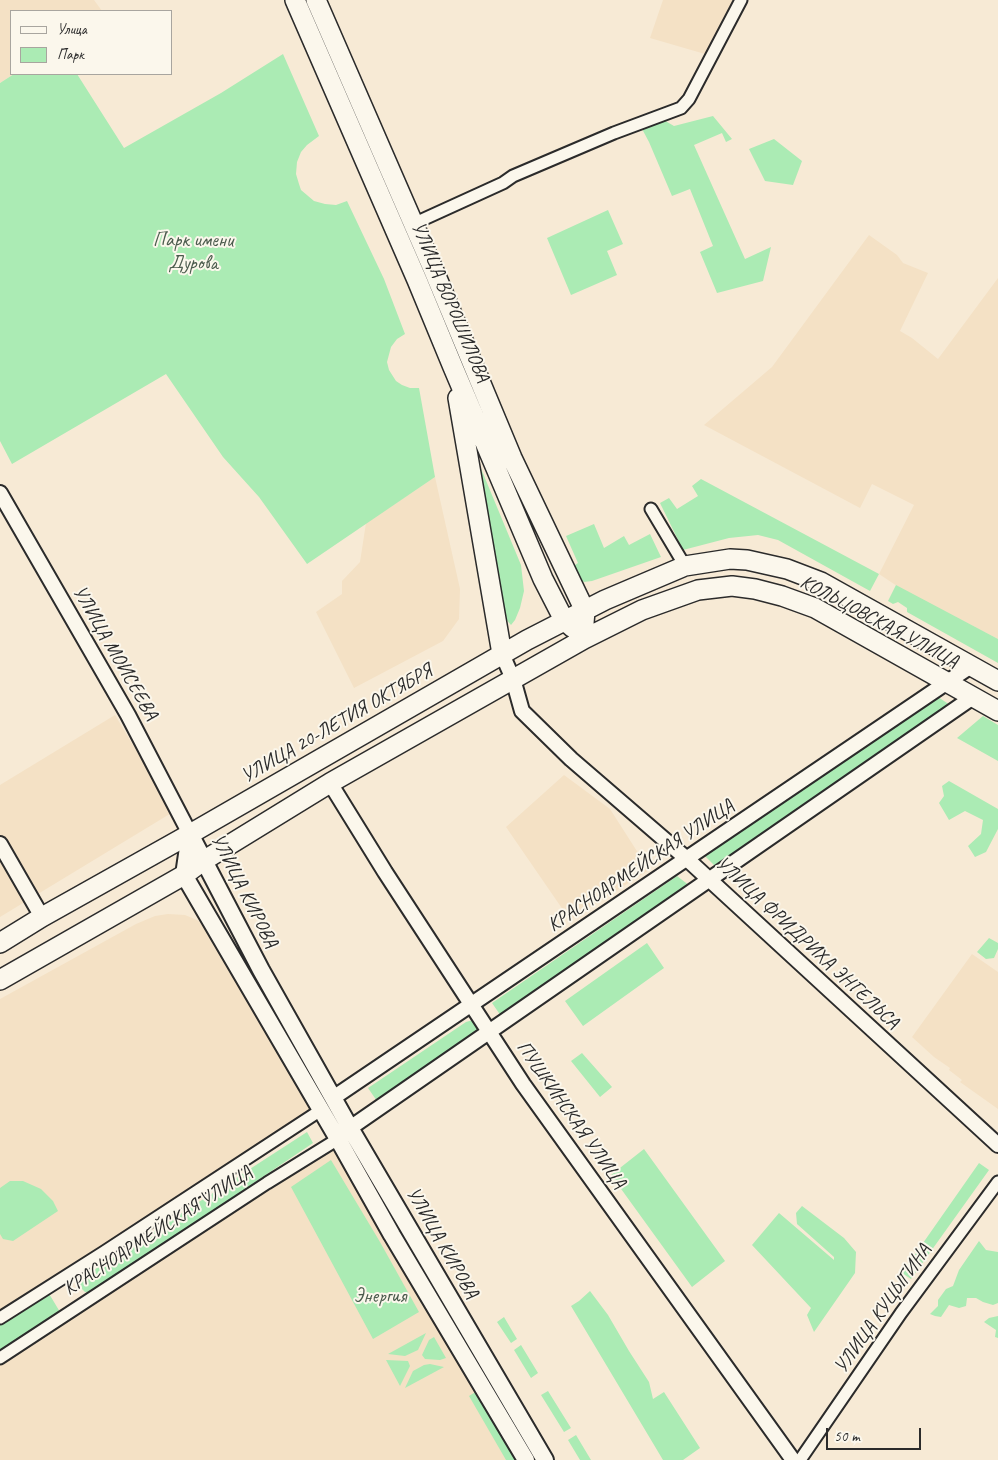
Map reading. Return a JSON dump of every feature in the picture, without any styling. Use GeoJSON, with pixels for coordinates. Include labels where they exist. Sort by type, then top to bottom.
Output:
{"type":"FeatureCollection","features":[{"type":"Feature","properties":{"kind":"main road","name":"УЛИЦА ВОРОШИЛОВА"},"geometry":{"type":"LineString","coordinates":[[296,0],[410,262],[543,579],[564,620],[584,639]]}},
{"type":"Feature","properties":{"kind":"main road","name":"УЛИЦА ВОРОШИЛОВА"},"geometry":{"type":"LineString","coordinates":[[316,0],[512,458],[584,611]]}},
{"type":"Feature","properties":{"kind":"main road"},"geometry":{"type":"LineString","coordinates":[[453,367],[502,654]]}},
{"type":"Feature","properties":{"kind":"main road","name":"КОЛЬЦОВСКАЯ УЛИЦА"},"geometry":{"type":"LineString","coordinates":[[705,563],[747,560],[787,569],[821,582],[998,681]]}},
{"type":"Feature","properties":{"kind":"main road","name":"УЛИЦА 20-ЛЕТИЯ ОКТЯБРЯ"},"geometry":{"type":"LineString","coordinates":[[0,943],[42,917],[564,620],[685,566],[705,563]]}},
{"type":"Feature","properties":{"kind":"main road","name":"КОЛЬЦОВСКАЯ УЛИЦА"},"geometry":{"type":"LineString","coordinates":[[584,639],[642,610],[698,590],[732,586],[755,589],[815,608],[998,711]]}},
{"type":"Feature","properties":{"kind":"main road"},"geometry":{"type":"LineString","coordinates":[[0,980],[184,875],[203,861],[330,783],[584,639],[584,611]]}},
{"type":"Feature","properties":{"kind":"main road","name":"УЛИЦА КИРОВА"},"geometry":{"type":"LineString","coordinates":[[190,834],[260,970],[333,1098],[344,1133],[392,1235],[526,1460]]}},
{"type":"Feature","properties":{"kind":"main road","name":"УЛИЦА КИРОВА"},"geometry":{"type":"LineString","coordinates":[[190,834],[184,875],[321,1110],[344,1133],[544,1460]]}},
{"type":"Feature","properties":{"kind":"street"},"geometry":{"type":"LineString","coordinates":[[413,224],[503,183],[513,176],[614,133],[681,108],[689,99],[741,0]]}},
{"type":"Feature","properties":{"kind":"street","name":"УЛИЦА МОИСЕЕВА"},"geometry":{"type":"LineString","coordinates":[[0,493],[4,510],[128,715],[190,834]]}},
{"type":"Feature","properties":{"kind":"street"},"geometry":{"type":"LineString","coordinates":[[651,509],[685,566]]}},
{"type":"Feature","properties":{"kind":"street","name":"УЛИЦА ФРИДРИХА ЭНГЕЛЬСА"},"geometry":{"type":"LineString","coordinates":[[502,654],[513,679],[522,711],[571,759],[687,859],[998,1144]]}},
{"type":"Feature","properties":{"kind":"street","name":"КРАСНОАРМЕЙСКАЯ УЛИЦА"},"geometry":{"type":"LineString","coordinates":[[333,1098],[971,666]]}},
{"type":"Feature","properties":{"kind":"street","name":"КРАСНОАРМЕЙСКАЯ УЛИЦА"},"geometry":{"type":"LineString","coordinates":[[0,1358],[344,1133],[974,698]]}},
{"type":"Feature","properties":{"kind":"street","name":"ПУШКИНСКАЯ УЛИЦА"},"geometry":{"type":"LineString","coordinates":[[330,783],[385,872],[523,1084],[793,1460]]}},
{"type":"Feature","properties":{"kind":"street"},"geometry":{"type":"LineString","coordinates":[[0,844],[42,917]]}},
{"type":"Feature","properties":{"kind":"street","name":"КРАСНОАРМЕЙСКАЯ УЛИЦА"},"geometry":{"type":"LineString","coordinates":[[0,1318],[321,1110]]}},
{"type":"Feature","properties":{"kind":"street","name":"УЛИЦА КУЦЫГИНА"},"geometry":{"type":"LineString","coordinates":[[800,1460],[901,1314],[998,1182]]}},
{"type":"Feature","properties":{"kind":"shaded area"},"geometry":{"type":"Polygon","coordinates":[[[0,0],[94,0],[101,10],[10,10],[10,75],[12,75],[0,83],[0,0]]]}},
{"type":"Feature","properties":{"kind":"shaded area"},"geometry":{"type":"Polygon","coordinates":[[[663,0],[739,0],[705,54],[650,38],[663,0]]]}},
{"type":"Feature","properties":{"kind":"shaded area"},"geometry":{"type":"Polygon","coordinates":[[[869,235],[897,255],[903,263],[928,273],[900,331],[938,359],[998,278],[998,639],[903,590],[879,574],[914,505],[872,484],[860,508],[704,425],[772,367],[869,235]]]}},
{"type":"Feature","properties":{"kind":"shaded area"},"geometry":{"type":"Polygon","coordinates":[[[435,477],[460,589],[459,619],[443,641],[354,688],[316,612],[342,594],[342,581],[360,562],[366,523],[435,477]]]}},
{"type":"Feature","properties":{"kind":"shaded area"},"geometry":{"type":"Polygon","coordinates":[[[115,715],[173,812],[0,917],[0,785],[115,715]]]}},
{"type":"Feature","properties":{"kind":"shaded area"},"geometry":{"type":"Polygon","coordinates":[[[564,775],[610,809],[649,870],[570,920],[506,827],[564,775]]]}},
{"type":"Feature","properties":{"kind":"shaded area"},"geometry":{"type":"Polygon","coordinates":[[[168,914],[185,915],[197,920],[209,930],[316,1110],[0,1315],[0,999],[136,924],[155,916],[168,914]]]}},
{"type":"Feature","properties":{"kind":"shaded area"},"geometry":{"type":"Polygon","coordinates":[[[972,954],[998,972],[998,1109],[960,1082],[962,1080],[949,1070],[950,1068],[934,1057],[912,1037],[972,954]]]}},
{"type":"Feature","properties":{"kind":"shaded area"},"geometry":{"type":"Polygon","coordinates":[[[338,1139],[526,1460],[0,1460],[0,1358],[338,1139]]]}},
{"type":"Feature","properties":{"kind":"green space","name":"Парк имени Дурова"},"geometry":{"type":"Polygon","coordinates":[[[283,54],[319,136],[301,152],[297,162],[296,174],[301,190],[314,201],[325,204],[336,205],[347,201],[384,279],[405,334],[397,339],[391,347],[387,362],[389,370],[396,381],[402,385],[410,388],[419,388],[435,477],[307,564],[259,497],[223,457],[166,374],[12,464],[0,441],[0,83],[12,75],[78,75],[124,148],[221,93],[283,54]]]}},
{"type":"Feature","properties":{"kind":"green space"},"geometry":{"type":"Polygon","coordinates":[[[713,116],[732,139],[726,142],[722,133],[694,145],[745,259],[771,247],[763,281],[717,293],[700,252],[713,246],[690,189],[672,196],[641,127],[662,119],[674,126],[713,116]]]}},
{"type":"Feature","properties":{"kind":"green space"},"geometry":{"type":"Polygon","coordinates":[[[774,139],[802,161],[793,185],[765,181],[749,149],[774,139]]]}},
{"type":"Feature","properties":{"kind":"green space"},"geometry":{"type":"Polygon","coordinates":[[[608,210],[623,244],[607,251],[617,275],[571,295],[547,238],[608,210]]]}},
{"type":"Feature","properties":{"kind":"green space"},"geometry":{"type":"Polygon","coordinates":[[[475,454],[521,565],[524,591],[520,608],[511,625],[505,618],[475,454]]]}},
{"type":"Feature","properties":{"kind":"green space"},"geometry":{"type":"Polygon","coordinates":[[[701,479],[879,574],[870,591],[778,540],[758,535],[729,538],[683,550],[660,503],[669,498],[677,509],[698,496],[692,486],[701,479]]]}},
{"type":"Feature","properties":{"kind":"green space"},"geometry":{"type":"Polygon","coordinates":[[[594,524],[604,548],[624,536],[629,545],[650,534],[661,557],[592,581],[584,582],[569,569],[578,563],[566,536],[594,524]]]}},
{"type":"Feature","properties":{"kind":"green space"},"geometry":{"type":"Polygon","coordinates":[[[896,585],[998,639],[998,663],[907,612],[907,608],[898,602],[893,604],[888,601],[896,585]]]}},
{"type":"Feature","properties":{"kind":"green space"},"geometry":{"type":"Polygon","coordinates":[[[938,697],[950,705],[718,869],[704,855],[938,697]]]}},
{"type":"Feature","properties":{"kind":"green space"},"geometry":{"type":"Polygon","coordinates":[[[983,716],[998,725],[998,761],[957,738],[983,716]]]}},
{"type":"Feature","properties":{"kind":"green space"},"geometry":{"type":"Polygon","coordinates":[[[949,781],[998,809],[998,829],[986,852],[975,857],[968,846],[981,834],[983,820],[965,811],[949,820],[939,803],[944,796],[942,786],[949,781]]]}},
{"type":"Feature","properties":{"kind":"green space"},"geometry":{"type":"Polygon","coordinates":[[[677,876],[690,886],[501,1016],[492,1003],[677,876]]]}},
{"type":"Feature","properties":{"kind":"green space"},"geometry":{"type":"Polygon","coordinates":[[[989,938],[998,943],[998,949],[994,958],[986,959],[977,952],[989,938]]]}},
{"type":"Feature","properties":{"kind":"green space"},"geometry":{"type":"Polygon","coordinates":[[[647,943],[664,968],[583,1026],[565,1001],[647,943]]]}},
{"type":"Feature","properties":{"kind":"green space"},"geometry":{"type":"Polygon","coordinates":[[[473,1020],[479,1029],[478,1036],[379,1104],[368,1088],[466,1022],[473,1020]]]}},
{"type":"Feature","properties":{"kind":"green space"},"geometry":{"type":"Polygon","coordinates":[[[582,1053],[612,1087],[600,1097],[571,1061],[582,1053]]]}},
{"type":"Feature","properties":{"kind":"green space"},"geometry":{"type":"Polygon","coordinates":[[[307,1132],[313,1143],[92,1292],[85,1292],[81,1288],[79,1285],[80,1279],[307,1132]]]}},
{"type":"Feature","properties":{"kind":"green space"},"geometry":{"type":"Polygon","coordinates":[[[644,1149],[725,1261],[692,1287],[611,1175],[644,1149]]]}},
{"type":"Feature","properties":{"kind":"green space","name":"Энергия"},"geometry":{"type":"Polygon","coordinates":[[[331,1160],[419,1312],[373,1339],[291,1187],[331,1160]]]}},
{"type":"Feature","properties":{"kind":"green space"},"geometry":{"type":"Polygon","coordinates":[[[979,1163],[989,1170],[911,1279],[902,1273],[979,1163]]]}},
{"type":"Feature","properties":{"kind":"green space"},"geometry":{"type":"Polygon","coordinates":[[[10,1181],[23,1181],[41,1189],[53,1201],[58,1211],[13,1241],[3,1239],[0,1234],[0,1188],[10,1181]]]}},
{"type":"Feature","properties":{"kind":"green space"},"geometry":{"type":"Polygon","coordinates":[[[802,1206],[844,1238],[856,1252],[855,1273],[814,1332],[807,1315],[811,1308],[752,1245],[779,1213],[834,1260],[834,1257],[797,1224],[796,1213],[802,1206]]]}},
{"type":"Feature","properties":{"kind":"green space"},"geometry":{"type":"Polygon","coordinates":[[[979,1241],[986,1250],[998,1252],[998,1303],[993,1305],[976,1298],[967,1298],[966,1306],[959,1308],[949,1305],[941,1317],[930,1314],[938,1306],[938,1300],[946,1289],[953,1286],[959,1270],[979,1241]]]}},
{"type":"Feature","properties":{"kind":"green space"},"geometry":{"type":"Polygon","coordinates":[[[590,1291],[608,1315],[649,1382],[653,1399],[664,1392],[700,1448],[683,1460],[663,1460],[571,1306],[590,1291]]]}},
{"type":"Feature","properties":{"kind":"green space"},"geometry":{"type":"Polygon","coordinates":[[[48,1292],[60,1312],[0,1352],[0,1323],[48,1292]]]}},
{"type":"Feature","properties":{"kind":"green space"},"geometry":{"type":"Polygon","coordinates":[[[998,1316],[998,1338],[995,1337],[996,1330],[984,1322],[989,1318],[998,1316]]]}},
{"type":"Feature","properties":{"kind":"green space"},"geometry":{"type":"Polygon","coordinates":[[[504,1317],[517,1339],[511,1343],[497,1322],[504,1317]]]}},
{"type":"Feature","properties":{"kind":"green space"},"geometry":{"type":"Polygon","coordinates":[[[426,1333],[418,1350],[405,1356],[388,1354],[426,1333]]]}},
{"type":"Feature","properties":{"kind":"green space"},"geometry":{"type":"Polygon","coordinates":[[[434,1337],[446,1358],[440,1360],[425,1359],[422,1355],[429,1340],[434,1337]]]}},
{"type":"Feature","properties":{"kind":"green space"},"geometry":{"type":"Polygon","coordinates":[[[521,1345],[538,1373],[531,1378],[514,1350],[521,1345]]]}},
{"type":"Feature","properties":{"kind":"green space"},"geometry":{"type":"Polygon","coordinates":[[[386,1360],[408,1361],[410,1366],[400,1386],[386,1360]]]}},
{"type":"Feature","properties":{"kind":"green space"},"geometry":{"type":"Polygon","coordinates":[[[430,1364],[444,1367],[405,1388],[413,1371],[430,1364]]]}},
{"type":"Feature","properties":{"kind":"green space"},"geometry":{"type":"Polygon","coordinates":[[[477,1391],[517,1460],[506,1460],[469,1396],[477,1391]]]}},
{"type":"Feature","properties":{"kind":"green space"},"geometry":{"type":"Polygon","coordinates":[[[548,1391],[571,1428],[564,1432],[541,1395],[548,1391]]]}},
{"type":"Feature","properties":{"kind":"green space"},"geometry":{"type":"Polygon","coordinates":[[[576,1435],[591,1460],[580,1460],[568,1440],[576,1435]]]}}]}
